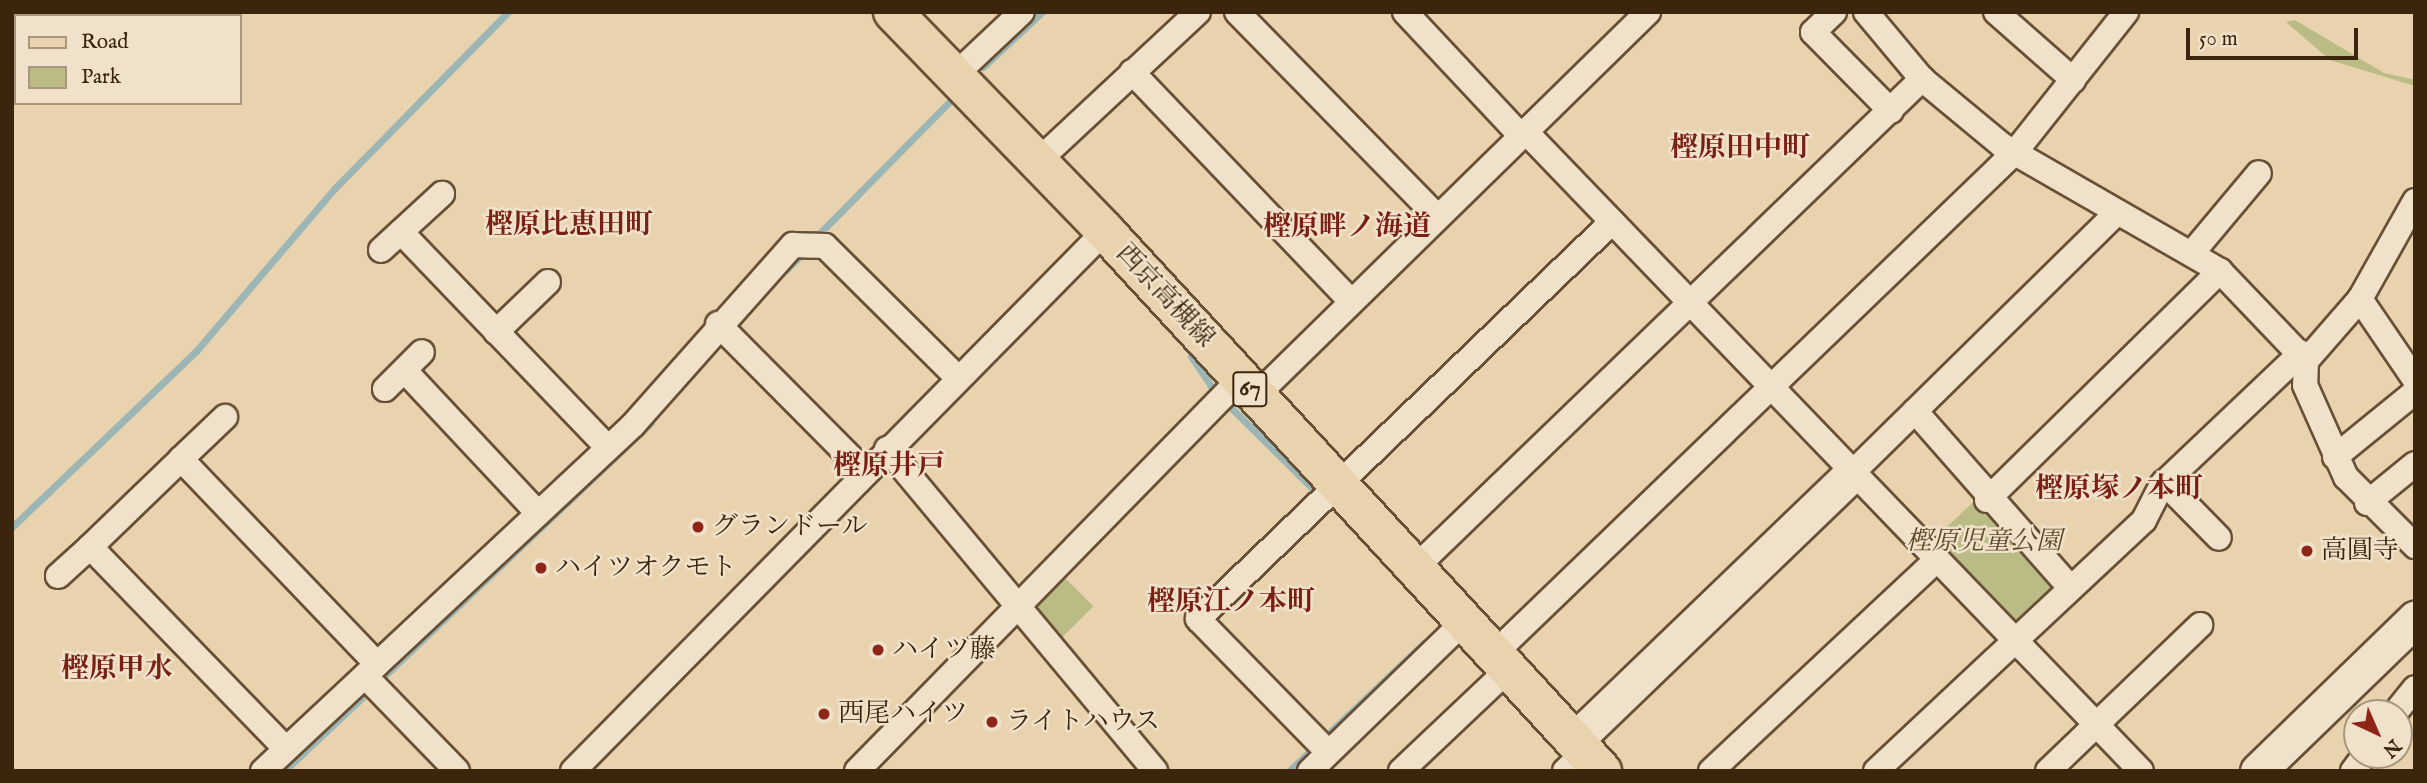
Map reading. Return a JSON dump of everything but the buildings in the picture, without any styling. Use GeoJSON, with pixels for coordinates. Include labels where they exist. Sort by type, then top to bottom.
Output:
{"type":"FeatureCollection","features":[{"type":"Feature","properties":{"kind":"main road","name":"西京高槻線"},"geometry":{"type":"LineString","coordinates":[[893,12],[1105,231],[1234,393],[1337,482],[1417,566],[1503,660],[1582,758]]}},
{"type":"Feature","properties":{"kind":"street"},"geometry":{"type":"LineString","coordinates":[[954,76],[1023,12]]}},
{"type":"Feature","properties":{"kind":"street"},"geometry":{"type":"LineString","coordinates":[[1037,162],[1198,12]]}},
{"type":"Feature","properties":{"kind":"street"},"geometry":{"type":"LineString","coordinates":[[1237,12],[1438,217]]}},
{"type":"Feature","properties":{"kind":"street"},"geometry":{"type":"LineString","coordinates":[[858,771],[1016,607],[1234,393],[1351,301],[1648,12]]}},
{"type":"Feature","properties":{"kind":"street"},"geometry":{"type":"LineString","coordinates":[[1834,12],[1813,32],[1891,111]]}},
{"type":"Feature","properties":{"kind":"street"},"geometry":{"type":"LineString","coordinates":[[1866,12],[1922,79],[2016,151],[2116,214],[2192,253],[2220,271],[2304,357],[2314,414],[2335,457],[2367,503],[2415,546]]}},
{"type":"Feature","properties":{"kind":"street"},"geometry":{"type":"LineString","coordinates":[[1996,12],[2073,80]]}},
{"type":"Feature","properties":{"kind":"street"},"geometry":{"type":"LineString","coordinates":[[1401,771],[1503,660],[1771,389],[2016,151],[2126,12]]}},
{"type":"Feature","properties":{"kind":"street"},"geometry":{"type":"LineString","coordinates":[[1410,14],[1523,134],[1612,222],[1934,562],[2141,771]]}},
{"type":"Feature","properties":{"kind":"street"},"geometry":{"type":"LineString","coordinates":[[1132,72],[1351,301]]}},
{"type":"Feature","properties":{"kind":"street"},"geometry":{"type":"LineString","coordinates":[[1417,566],[1922,79]]}},
{"type":"Feature","properties":{"kind":"street"},"geometry":{"type":"LineString","coordinates":[[2192,253],[2259,173]]}},
{"type":"Feature","properties":{"kind":"street"},"geometry":{"type":"LineString","coordinates":[[381,250],[442,194]]}},
{"type":"Feature","properties":{"kind":"street"},"geometry":{"type":"LineString","coordinates":[[1582,758],[1850,475],[2116,214]]}},
{"type":"Feature","properties":{"kind":"street"},"geometry":{"type":"LineString","coordinates":[[1876,771],[2068,585],[2144,520],[2164,482],[2304,357],[2360,299],[2412,215]]}},
{"type":"Feature","properties":{"kind":"street"},"geometry":{"type":"LineString","coordinates":[[1322,746],[1198,620],[1337,482],[1612,222]]}},
{"type":"Feature","properties":{"kind":"street"},"geometry":{"type":"LineString","coordinates":[[573,771],[957,377],[1105,231]]}},
{"type":"Feature","properties":{"kind":"street"},"geometry":{"type":"LineString","coordinates":[[401,232],[608,448]]}},
{"type":"Feature","properties":{"kind":"street"},"geometry":{"type":"LineString","coordinates":[[263,771],[608,448],[718,324],[793,245],[812,245],[957,377]]}},
{"type":"Feature","properties":{"kind":"street"},"geometry":{"type":"LineString","coordinates":[[1987,500],[2220,271]]}},
{"type":"Feature","properties":{"kind":"street"},"geometry":{"type":"LineString","coordinates":[[496,332],[548,282]]}},
{"type":"Feature","properties":{"kind":"street"},"geometry":{"type":"LineString","coordinates":[[2360,299],[2415,380]]}},
{"type":"Feature","properties":{"kind":"street"},"geometry":{"type":"LineString","coordinates":[[718,324],[865,472]]}},
{"type":"Feature","properties":{"kind":"street"},"geometry":{"type":"LineString","coordinates":[[385,389],[422,352]]}},
{"type":"Feature","properties":{"kind":"street"},"geometry":{"type":"LineString","coordinates":[[405,371],[538,513]]}},
{"type":"Feature","properties":{"kind":"street"},"geometry":{"type":"LineString","coordinates":[[2335,457],[2415,392]]}},
{"type":"Feature","properties":{"kind":"street"},"geometry":{"type":"LineString","coordinates":[[1915,411],[1987,500],[2068,585]]}},
{"type":"Feature","properties":{"kind":"street"},"geometry":{"type":"LineString","coordinates":[[58,576],[225,417]]}},
{"type":"Feature","properties":{"kind":"street"},"geometry":{"type":"LineString","coordinates":[[887,449],[1155,771]]}},
{"type":"Feature","properties":{"kind":"street"},"geometry":{"type":"LineString","coordinates":[[181,459],[371,670],[457,771]]}},
{"type":"Feature","properties":{"kind":"street"},"geometry":{"type":"LineString","coordinates":[[2367,503],[2415,464]]}},
{"type":"Feature","properties":{"kind":"street"},"geometry":{"type":"LineString","coordinates":[[2164,482],[2219,538]]}},
{"type":"Feature","properties":{"kind":"street"},"geometry":{"type":"LineString","coordinates":[[90,547],[286,749]]}},
{"type":"Feature","properties":{"kind":"street"},"geometry":{"type":"LineString","coordinates":[[1711,771],[1934,562]]}},
{"type":"Feature","properties":{"kind":"street"},"geometry":{"type":"LineString","coordinates":[[2258,771],[2415,619]]}},
{"type":"Feature","properties":{"kind":"street"},"geometry":{"type":"LineString","coordinates":[[1310,771],[1322,746],[1466,620]]}},
{"type":"Feature","properties":{"kind":"street"},"geometry":{"type":"LineString","coordinates":[[2048,771],[2200,625]]}},
{"type":"Feature","properties":{"kind":"green space"},"geometry":{"type":"Polygon","coordinates":[[[2295,20],[2384,73],[2415,80],[2415,86],[2330,60],[2286,22],[2295,20]]]}},
{"type":"Feature","properties":{"kind":"green space","name":"樫原児童公園"},"geometry":{"type":"Polygon","coordinates":[[[1981,495],[2061,581],[2016,622],[1936,537],[1981,495]]]}},
{"type":"Feature","properties":{"kind":"green space"},"geometry":{"type":"Polygon","coordinates":[[[1060,573],[1093,606],[1061,639],[1027,606],[1060,573]]]}},
{"type":"Feature","properties":{"kind":"waterway"},"geometry":{"type":"LineString","coordinates":[[12,527],[197,350],[335,188],[508,12]]}},
{"type":"Feature","properties":{"kind":"waterway"},"geometry":{"type":"LineString","coordinates":[[983,67],[1042,12]]}},
{"type":"Feature","properties":{"kind":"waterway"},"geometry":{"type":"LineString","coordinates":[[814,239],[951,100]]}},
{"type":"Feature","properties":{"kind":"waterway"},"geometry":{"type":"LineString","coordinates":[[786,270],[805,251]]}},
{"type":"Feature","properties":{"kind":"waterway"},"geometry":{"type":"LineString","coordinates":[[1191,356],[1215,392],[1314,490]]}},
{"type":"Feature","properties":{"kind":"waterway"},"geometry":{"type":"LineString","coordinates":[[380,680],[651,423]]}},
{"type":"Feature","properties":{"kind":"waterway"},"geometry":{"type":"LineString","coordinates":[[1289,771],[1425,642]]}},
{"type":"Feature","properties":{"kind":"waterway"},"geometry":{"type":"LineString","coordinates":[[284,771],[368,692]]}},
{"type":"Feature","properties":{"kind":"place","name":"グランドール"},"geometry":{"type":"Point","coordinates":[698,527]}},
{"type":"Feature","properties":{"kind":"place","name":"高圓寺"},"geometry":{"type":"Point","coordinates":[2307,551]}},
{"type":"Feature","properties":{"kind":"place","name":"ハイツオクモト"},"geometry":{"type":"Point","coordinates":[541,568]}},
{"type":"Feature","properties":{"kind":"place","name":"ハイツ藤"},"geometry":{"type":"Point","coordinates":[878,650]}},
{"type":"Feature","properties":{"kind":"place","name":"西尾ハイツ"},"geometry":{"type":"Point","coordinates":[824,714]}},
{"type":"Feature","properties":{"kind":"place","name":"ライトハウス"},"geometry":{"type":"Point","coordinates":[992,722]}},
{"type":"Feature","properties":{"kind":"district","name":"樫原田中町"},"geometry":{"type":"Point","coordinates":[1740,149]}},
{"type":"Feature","properties":{"kind":"district","name":"樫原比恵田町"},"geometry":{"type":"Point","coordinates":[569,226]}},
{"type":"Feature","properties":{"kind":"district","name":"樫原畔ノ海道"},"geometry":{"type":"Point","coordinates":[1347,228]}},
{"type":"Feature","properties":{"kind":"district","name":"樫原井戸"},"geometry":{"type":"Point","coordinates":[889,467]}},
{"type":"Feature","properties":{"kind":"district","name":"樫原塚ノ本町"},"geometry":{"type":"Point","coordinates":[2119,490]}},
{"type":"Feature","properties":{"kind":"district","name":"樫原江ノ本町"},"geometry":{"type":"Point","coordinates":[1231,603]}},
{"type":"Feature","properties":{"kind":"district","name":"樫原甲水"},"geometry":{"type":"Point","coordinates":[117,670]}}]}
